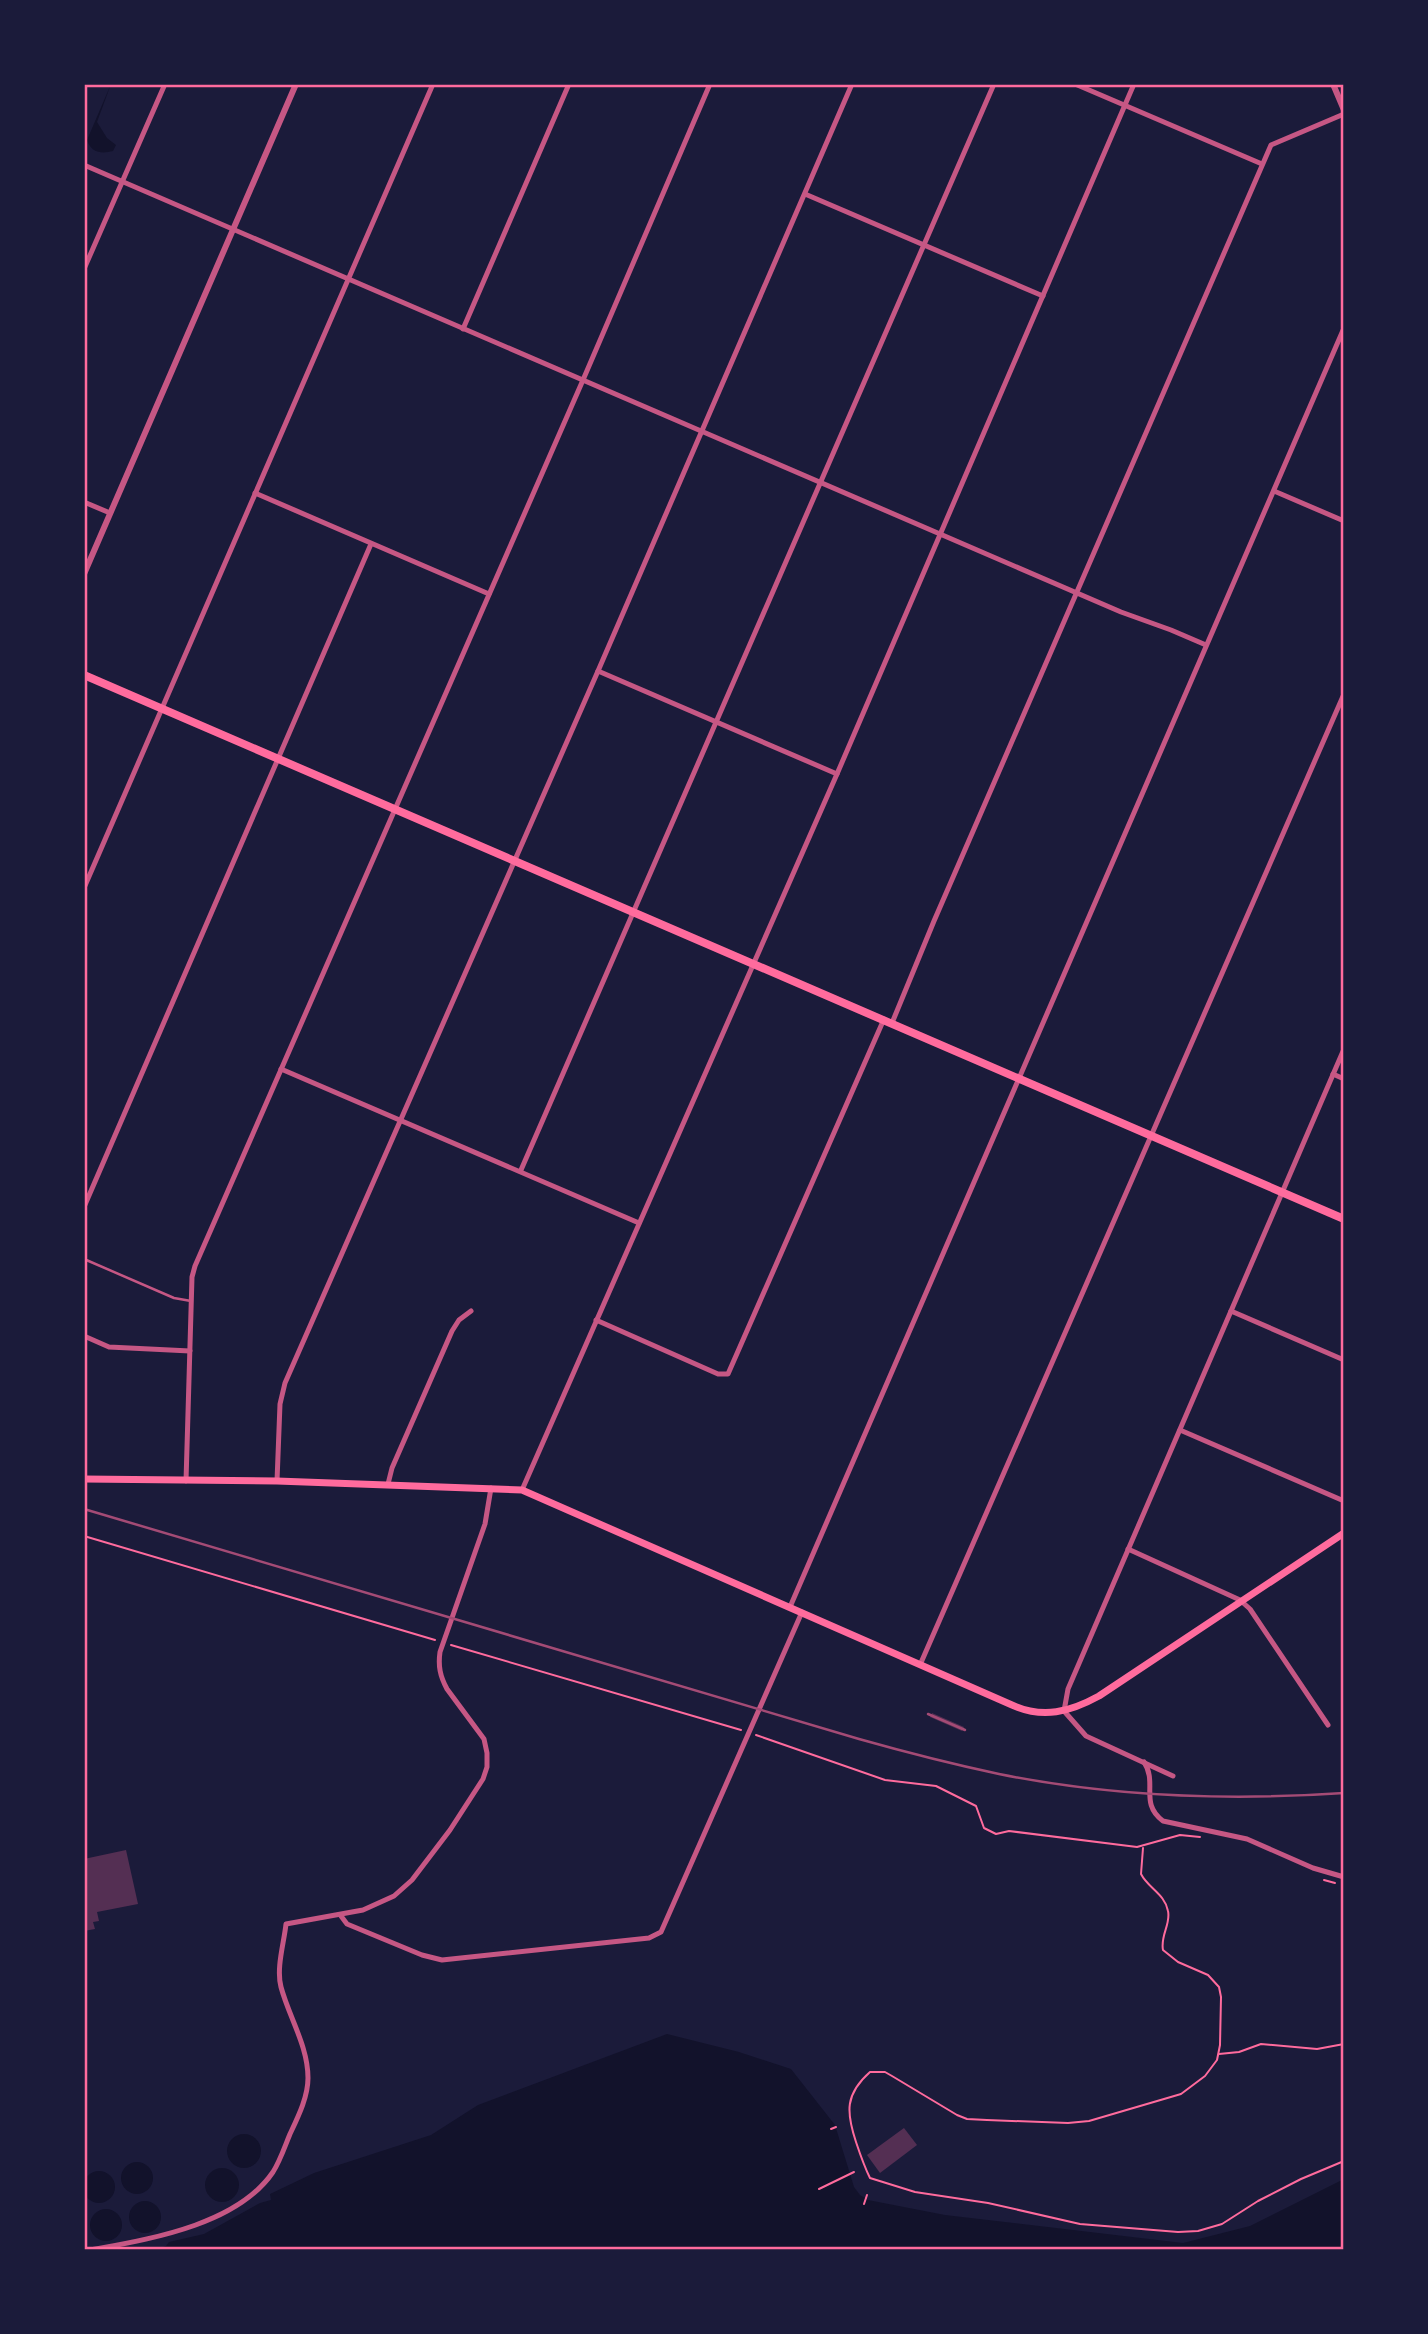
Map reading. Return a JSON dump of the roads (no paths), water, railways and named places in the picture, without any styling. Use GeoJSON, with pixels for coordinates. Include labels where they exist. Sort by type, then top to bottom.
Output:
{"type":"FeatureCollection","features":[{"type":"Feature","properties":{"kind":"main road"},"geometry":{"type":"LineString","coordinates":[[84,674],[1344,1219]]}},
{"type":"Feature","properties":{"kind":"main road"},"geometry":{"type":"LineString","coordinates":[[84,1479],[277,1481],[522,1490],[1020,1709],[1037,1713],[1064,1711],[1087,1703],[1344,1533]]}},
{"type":"Feature","properties":{"kind":"street"},"geometry":{"type":"LineString","coordinates":[[84,269],[165,84]]}},
{"type":"Feature","properties":{"kind":"street"},"geometry":{"type":"LineString","coordinates":[[84,574],[296,84]]}},
{"type":"Feature","properties":{"kind":"street"},"geometry":{"type":"LineString","coordinates":[[84,888],[433,84]]}},
{"type":"Feature","properties":{"kind":"street"},"geometry":{"type":"LineString","coordinates":[[463,328],[569,84]]}},
{"type":"Feature","properties":{"kind":"street"},"geometry":{"type":"LineString","coordinates":[[186,1481],[192,1277],[195,1266],[710,84]]}},
{"type":"Feature","properties":{"kind":"street"},"geometry":{"type":"LineString","coordinates":[[277,1481],[281,1395],[852,84]]}},
{"type":"Feature","properties":{"kind":"street"},"geometry":{"type":"LineString","coordinates":[[521,1171],[993,84]]}},
{"type":"Feature","properties":{"kind":"street"},"geometry":{"type":"LineString","coordinates":[[1075,84],[1262,164]]}},
{"type":"Feature","properties":{"kind":"street"},"geometry":{"type":"LineString","coordinates":[[522,1490],[837,774],[1134,84]]}},
{"type":"Feature","properties":{"kind":"street"},"geometry":{"type":"LineString","coordinates":[[596,1320],[724,1375],[731,1369],[934,921],[1262,164],[1275,141],[1344,112],[1333,84]]}},
{"type":"Feature","properties":{"kind":"street"},"geometry":{"type":"LineString","coordinates":[[84,166],[1077,593],[1206,645]]}},
{"type":"Feature","properties":{"kind":"street"},"geometry":{"type":"LineString","coordinates":[[805,194],[1043,296]]}},
{"type":"Feature","properties":{"kind":"street"},"geometry":{"type":"LineString","coordinates":[[790,1607],[1344,328]]}},
{"type":"Feature","properties":{"kind":"street"},"geometry":{"type":"LineString","coordinates":[[1274,491],[1344,522]]}},
{"type":"Feature","properties":{"kind":"street"},"geometry":{"type":"LineString","coordinates":[[255,493],[489,594]]}},
{"type":"Feature","properties":{"kind":"street"},"geometry":{"type":"LineString","coordinates":[[84,502],[110,513]]}},
{"type":"Feature","properties":{"kind":"street"},"geometry":{"type":"LineString","coordinates":[[84,1207],[370,544]]}},
{"type":"Feature","properties":{"kind":"street"},"geometry":{"type":"LineString","coordinates":[[598,671],[837,774]]}},
{"type":"Feature","properties":{"kind":"street"},"geometry":{"type":"LineString","coordinates":[[920,1665],[1344,694]]}},
{"type":"Feature","properties":{"kind":"street"},"geometry":{"type":"LineString","coordinates":[[1173,1776],[1086,1737],[1064,1711],[1074,1675],[1344,1049]]}},
{"type":"Feature","properties":{"kind":"street"},"geometry":{"type":"LineString","coordinates":[[281,1069],[639,1223]]}},
{"type":"Feature","properties":{"kind":"street"},"geometry":{"type":"LineString","coordinates":[[1333,1074],[1344,1079]]}},
{"type":"Feature","properties":{"kind":"street"},"geometry":{"type":"LineString","coordinates":[[388,1484],[392,1468],[452,1331],[471,1311]]}},
{"type":"Feature","properties":{"kind":"street"},"geometry":{"type":"LineString","coordinates":[[1231,1311],[1344,1360]]}},
{"type":"Feature","properties":{"kind":"street"},"geometry":{"type":"LineString","coordinates":[[84,1336],[109,1347],[190,1351]]}},
{"type":"Feature","properties":{"kind":"street"},"geometry":{"type":"LineString","coordinates":[[1180,1430],[1344,1501]]}},
{"type":"Feature","properties":{"kind":"street"},"geometry":{"type":"LineString","coordinates":[[91,2250],[177,2231],[207,2220],[239,2203],[259,2188],[273,2171],[300,2110],[308,2078],[294,2022],[280,1985],[286,1924],[341,1916],[377,1905],[412,1881],[483,1779],[487,1767],[484,1739],[442,1680],[438,1663],[485,1524],[492,1488]]}},
{"type":"Feature","properties":{"kind":"street"},"geometry":{"type":"LineString","coordinates":[[1128,1549],[1240,1600],[1250,1609],[1328,1725]]}},
{"type":"Feature","properties":{"kind":"street"},"geometry":{"type":"LineString","coordinates":[[341,1916],[347,1924],[422,1955],[442,1960],[649,1938],[656,1935],[664,1928],[802,1612]]}},
{"type":"Feature","properties":{"kind":"street"},"geometry":{"type":"LineString","coordinates":[[1144,1762],[1150,1770],[1149,1800],[1154,1812],[1164,1821],[1247,1839],[1313,1868],[1344,1877]]}},
{"type":"Feature","properties":{"kind":"lane"},"geometry":{"type":"LineString","coordinates":[[84,1259],[174,1298],[191,1301]]}},
{"type":"Feature","properties":{"kind":"railway"},"geometry":{"type":"LineString","coordinates":[[84,1509],[859,1739],[981,1770],[1085,1788],[1171,1795],[1257,1797],[1344,1793]]}},
{"type":"Feature","properties":{"kind":"railway"},"geometry":{"type":"LineString","coordinates":[[928,1714],[965,1730]]}}]}
